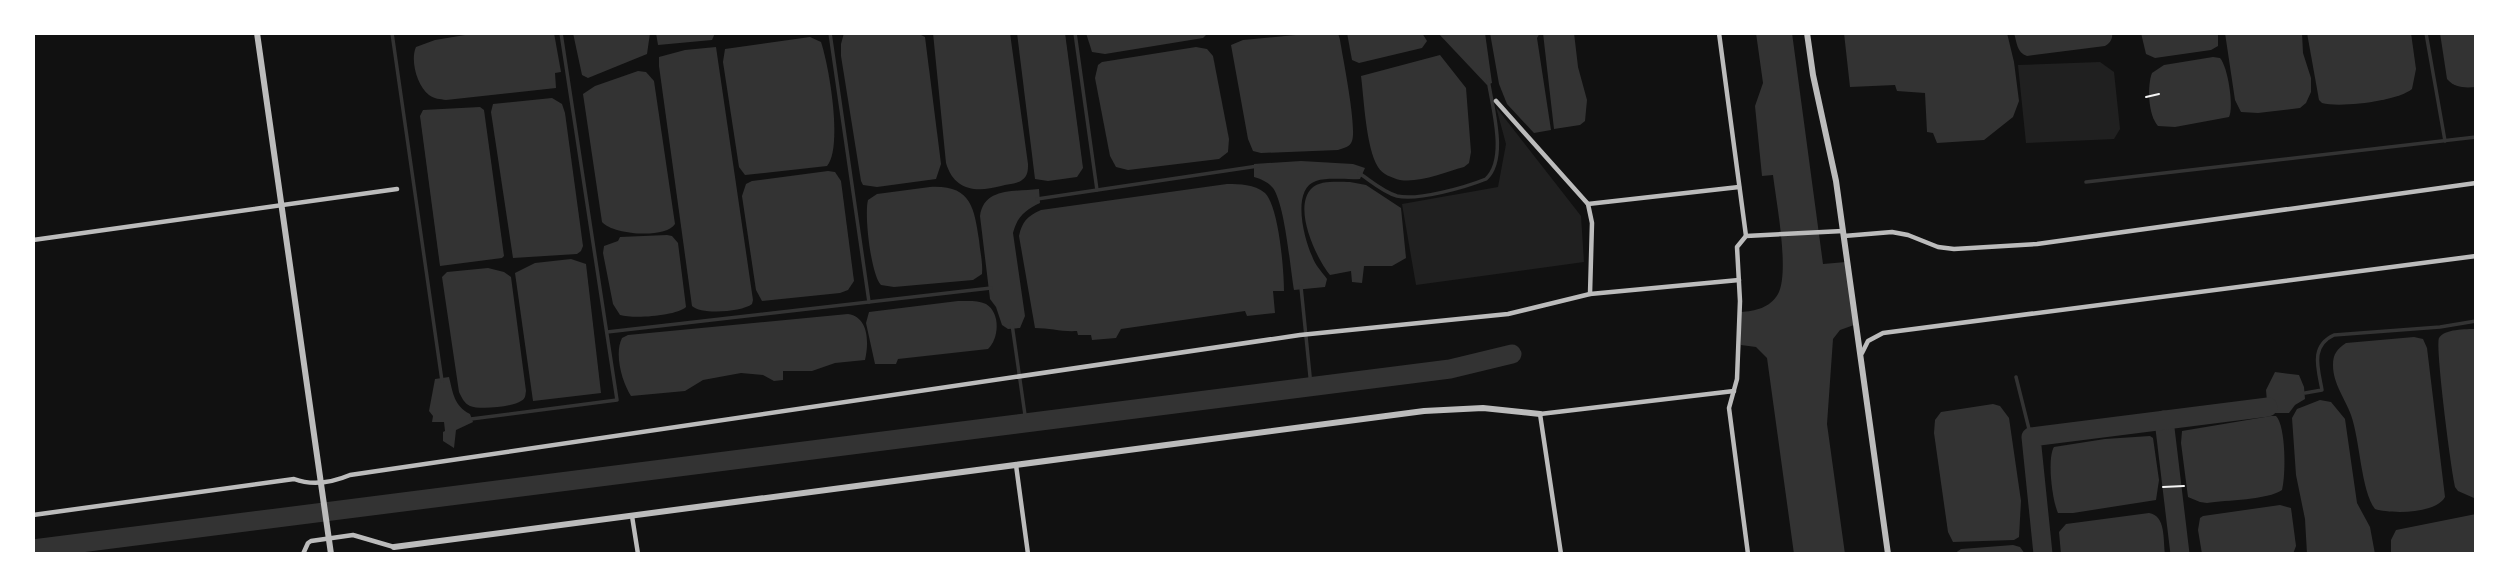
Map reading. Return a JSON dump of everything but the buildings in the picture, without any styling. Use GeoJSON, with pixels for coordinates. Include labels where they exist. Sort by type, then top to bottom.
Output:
{"type":"FeatureCollection","features":[{"type":"Feature","properties":{"kind":"street"},"geometry":{"type":"LineString","coordinates":[[257,33],[330,550]]}},
{"type":"Feature","properties":{"kind":"street"},"geometry":{"type":"LineString","coordinates":[[1719,33],[1746,236],[1737,247],[1737,379],[1729,408],[1748,554]]}},
{"type":"Feature","properties":{"kind":"street"},"geometry":{"type":"LineString","coordinates":[[1807,33],[1813,75],[1836,181],[1888,554]]}},
{"type":"Feature","properties":{"kind":"street"},"geometry":{"type":"LineString","coordinates":[[1496,101],[1588,204],[1592,223],[1590,293]]}},
{"type":"Feature","properties":{"kind":"street"},"geometry":{"type":"LineString","coordinates":[[1746,236],[1892,232],[1908,234],[1938,247],[1954,249],[2037,244],[2476,183]]}},
{"type":"Feature","properties":{"kind":"street"},"geometry":{"type":"LineString","coordinates":[[1588,204],[1740,187]]}},
{"type":"Feature","properties":{"kind":"street"},"geometry":{"type":"LineString","coordinates":[[33,240],[397,189]]}},
{"type":"Feature","properties":{"kind":"street"},"geometry":{"type":"LineString","coordinates":[[1861,358],[1868,341],[1883,332],[2476,256]]}},
{"type":"Feature","properties":{"kind":"street"},"geometry":{"type":"LineString","coordinates":[[33,515],[293,479],[307,484],[335,481],[350,474],[1312,333],[1508,314],[1590,293],[1739,280]]}},
{"type":"Feature","properties":{"kind":"street"},"geometry":{"type":"LineString","coordinates":[[303,554],[307,543],[311,541],[346,535],[394,547],[1424,411],[1483,408],[1540,414],[1734,391]]}},
{"type":"Feature","properties":{"kind":"street"},"geometry":{"type":"LineString","coordinates":[[1540,414],[1561,554]]}},
{"type":"Feature","properties":{"kind":"street"},"geometry":{"type":"LineString","coordinates":[[1016,465],[1028,554]]}},
{"type":"Feature","properties":{"kind":"street"},"geometry":{"type":"LineString","coordinates":[[632,516],[638,554]]}},
{"type":"Feature","properties":{"kind":"path"},"geometry":{"type":"LineString","coordinates":[[2146,97],[2159,94]]}},
{"type":"Feature","properties":{"kind":"path"},"geometry":{"type":"LineString","coordinates":[[2163,487],[2183,486]]}},
{"type":"Feature","properties":{"kind":"shaded area"},"geometry":{"type":"Polygon","coordinates":[[[477,33],[554,33],[561,72],[555,73],[556,88],[446,100],[429,95],[421,86],[416,72],[416,47],[435,40],[477,33]]]}},
{"type":"Feature","properties":{"kind":"shaded area"},"geometry":{"type":"Polygon","coordinates":[[[573,33],[650,33],[647,54],[588,78],[582,75],[573,33]]]}},
{"type":"Feature","properties":{"kind":"shaded area"},"geometry":{"type":"Polygon","coordinates":[[[656,33],[715,33],[712,40],[658,45],[656,33]]]}},
{"type":"Feature","properties":{"kind":"shaded area"},"geometry":{"type":"Polygon","coordinates":[[[844,33],[917,33],[925,37],[941,164],[936,179],[877,187],[863,185],[841,56],[844,33]]]}},
{"type":"Feature","properties":{"kind":"shaded area"},"geometry":{"type":"Polygon","coordinates":[[[933,33],[1010,33],[1028,164],[1027,175],[1020,181],[974,189],[954,179],[946,163],[933,33]]]}},
{"type":"Feature","properties":{"kind":"shaded area"},"geometry":{"type":"Polygon","coordinates":[[[1017,33],[1065,33],[1083,168],[1077,177],[1048,181],[1035,179],[1017,33]]]}},
{"type":"Feature","properties":{"kind":"shaded area"},"geometry":{"type":"Polygon","coordinates":[[[1086,33],[1208,33],[1203,38],[1105,54],[1092,52],[1086,33]]]}},
{"type":"Feature","properties":{"kind":"shaded area"},"geometry":{"type":"Polygon","coordinates":[[[1338,33],[1351,108],[1351,143],[1338,150],[1253,151],[1248,139],[1231,45],[1243,40],[1338,33]]]}},
{"type":"Feature","properties":{"kind":"shaded area"},"geometry":{"type":"Polygon","coordinates":[[[1347,33],[1422,33],[1427,41],[1422,48],[1359,63],[1352,60],[1347,33]]]}},
{"type":"Feature","properties":{"kind":"shaded area"},"geometry":{"type":"Polygon","coordinates":[[[1438,33],[1485,33],[1492,83],[1487,85],[1438,33]]]}},
{"type":"Feature","properties":{"kind":"shaded area"},"geometry":{"type":"Polygon","coordinates":[[[1490,33],[1540,33],[1537,38],[1551,130],[1534,133],[1507,104],[1499,84],[1490,33]]]}},
{"type":"Feature","properties":{"kind":"shaded area"},"geometry":{"type":"Polygon","coordinates":[[[1543,33],[1574,33],[1578,67],[1587,100],[1585,121],[1580,125],[1554,129],[1543,33]]]}},
{"type":"Feature","properties":{"kind":"shaded area"},"geometry":{"type":"Polygon","coordinates":[[[1756,33],[1792,33],[1823,264],[1846,262],[1854,325],[1840,330],[1833,339],[1827,424],[1845,554],[1794,554],[1767,358],[1756,347],[1741,345],[1741,312],[1762,308],[1775,299],[1783,270],[1773,175],[1762,176],[1755,106],[1763,83],[1756,33]]]}},
{"type":"Feature","properties":{"kind":"shaded area"},"geometry":{"type":"Polygon","coordinates":[[[1844,33],[2007,33],[2019,101],[2013,117],[1984,140],[1937,143],[1933,133],[1927,132],[1925,93],[1897,91],[1895,85],[1850,87],[1844,33]]]}},
{"type":"Feature","properties":{"kind":"shaded area"},"geometry":{"type":"Polygon","coordinates":[[[2014,33],[2112,35],[2111,41],[2105,46],[2027,56],[2019,50],[2014,33]]]}},
{"type":"Feature","properties":{"kind":"shaded area"},"geometry":{"type":"Polygon","coordinates":[[[2141,33],[2218,33],[2218,46],[2211,50],[2155,58],[2146,54],[2141,33]]]}},
{"type":"Feature","properties":{"kind":"shaded area"},"geometry":{"type":"Polygon","coordinates":[[[2225,33],[2302,33],[2303,53],[2311,78],[2311,92],[2306,103],[2300,108],[2258,113],[2241,112],[2235,100],[2225,33]]]}},
{"type":"Feature","properties":{"kind":"shaded area"},"geometry":{"type":"Polygon","coordinates":[[[2307,33],[2411,33],[2416,69],[2412,89],[2395,97],[2368,102],[2342,105],[2322,103],[2319,100],[2307,33]]]}},
{"type":"Feature","properties":{"kind":"shaded area"},"geometry":{"type":"Polygon","coordinates":[[[2440,33],[2476,33],[2476,87],[2460,87],[2447,79],[2440,33]]]}},
{"type":"Feature","properties":{"kind":"shaded area"},"geometry":{"type":"Polygon","coordinates":[[[810,37],[821,42],[828,69],[834,125],[832,156],[827,166],[745,175],[739,167],[723,62],[725,49],[810,37]]]}},
{"type":"Feature","properties":{"kind":"shaded area"},"geometry":{"type":"Polygon","coordinates":[[[716,47],[753,300],[752,304],[740,309],[704,311],[692,306],[659,57],[685,50],[716,47]]]}},
{"type":"Feature","properties":{"kind":"shaded area"},"geometry":{"type":"Polygon","coordinates":[[[1196,47],[1207,49],[1213,56],[1229,139],[1228,152],[1219,159],[1128,170],[1116,167],[1110,156],[1095,78],[1098,65],[1102,62],[1196,47]]]}},
{"type":"Feature","properties":{"kind":"shaded area"},"geometry":{"type":"Polygon","coordinates":[[[1440,55],[1466,88],[1471,152],[1469,163],[1424,179],[1408,181],[1394,178],[1382,172],[1374,159],[1368,136],[1361,76],[1440,55]]]}},
{"type":"Feature","properties":{"kind":"shaded area"},"geometry":{"type":"Polygon","coordinates":[[[2220,58],[2228,78],[2229,117],[2175,127],[2158,126],[2149,100],[2152,73],[2164,65],[2220,58]]]}},
{"type":"Feature","properties":{"kind":"shaded area"},"geometry":{"type":"Polygon","coordinates":[[[2100,62],[2114,72],[2120,129],[2114,139],[2026,143],[2018,65],[2100,62]]]}},
{"type":"Feature","properties":{"kind":"shaded area"},"geometry":{"type":"Polygon","coordinates":[[[638,71],[646,72],[654,81],[675,224],[661,232],[639,234],[617,230],[602,222],[583,94],[595,86],[638,71]]]}},
{"type":"Feature","properties":{"kind":"shaded area"},"geometry":{"type":"Polygon","coordinates":[[[552,98],[562,104],[565,113],[583,246],[577,254],[513,258],[491,112],[493,104],[552,98]]]}},
{"type":"Feature","properties":{"kind":"shaded area"},"geometry":{"type":"Polygon","coordinates":[[[480,107],[484,110],[504,256],[440,266],[420,116],[423,110],[480,107]]]}},
{"type":"Feature","properties":{"kind":"shaded area"},"geometry":{"type":"Polygon","coordinates":[[[1496,107],[1581,216],[1584,262],[1416,285],[1402,204],[1498,187],[1506,144],[1496,107]]]}},
{"type":"Feature","properties":{"kind":"shaded area"},"geometry":{"type":"Polygon","coordinates":[[[1301,161],[1353,164],[1365,168],[1360,179],[1321,180],[1308,186],[1302,204],[1303,227],[1315,262],[1327,279],[1325,287],[1294,290],[1281,208],[1273,188],[1254,177],[1254,164],[1301,161]]]}},
{"type":"Feature","properties":{"kind":"shaded area"},"geometry":{"type":"Polygon","coordinates":[[[835,172],[841,181],[854,281],[848,290],[840,293],[762,301],[756,290],[742,196],[746,184],[835,172]]]}},
{"type":"Feature","properties":{"kind":"shaded area"},"geometry":{"type":"Polygon","coordinates":[[[1350,182],[1366,185],[1401,208],[1406,258],[1392,266],[1364,266],[1362,283],[1352,282],[1351,271],[1330,275],[1318,257],[1305,219],[1306,196],[1315,185],[1350,182]]]}},
{"type":"Feature","properties":{"kind":"shaded area"},"geometry":{"type":"Polygon","coordinates":[[[1227,184],[1256,188],[1270,200],[1280,240],[1284,282],[1284,291],[1273,291],[1275,313],[1247,316],[1245,311],[1121,329],[1116,338],[1092,340],[1091,335],[1078,335],[1077,331],[1035,328],[1019,236],[1029,217],[1041,210],[1227,184]]]}},
{"type":"Feature","properties":{"kind":"shaded area"},"geometry":{"type":"Polygon","coordinates":[[[930,187],[954,190],[968,200],[977,228],[982,274],[973,280],[894,287],[881,285],[874,270],[869,244],[868,200],[877,194],[930,187]]]}},
{"type":"Feature","properties":{"kind":"shaded area"},"geometry":{"type":"Polygon","coordinates":[[[1039,189],[1040,203],[1022,215],[1013,233],[1025,316],[1020,328],[1008,329],[1002,325],[990,299],[980,216],[983,207],[994,196],[1011,191],[1039,189]]]}},
{"type":"Feature","properties":{"kind":"shaded area"},"geometry":{"type":"Polygon","coordinates":[[[672,236],[678,243],[686,307],[673,313],[654,316],[620,315],[613,304],[604,246],[618,241],[620,237],[672,236]]]}},
{"type":"Feature","properties":{"kind":"shaded area"},"geometry":{"type":"Polygon","coordinates":[[[571,259],[586,264],[601,393],[533,401],[515,273],[535,263],[571,259]]]}},
{"type":"Feature","properties":{"kind":"shaded area"},"geometry":{"type":"Polygon","coordinates":[[[488,268],[504,272],[511,277],[526,391],[524,399],[517,403],[481,408],[468,405],[459,392],[442,277],[447,272],[488,268]]]}},
{"type":"Feature","properties":{"kind":"shaded area"},"geometry":{"type":"Polygon","coordinates":[[[958,301],[983,303],[991,308],[997,326],[992,345],[988,349],[898,359],[896,364],[875,364],[866,323],[869,312],[958,301]]]}},
{"type":"Feature","properties":{"kind":"shaded area"},"geometry":{"type":"Polygon","coordinates":[[[848,314],[855,316],[864,325],[867,339],[865,360],[835,363],[812,371],[783,371],[783,380],[774,381],[763,375],[741,373],[703,380],[685,391],[631,396],[622,376],[620,345],[622,338],[628,335],[848,314]]]}},
{"type":"Feature","properties":{"kind":"shaded area"},"geometry":{"type":"Polygon","coordinates":[[[2476,329],[2474,498],[2455,487],[2438,346],[2439,338],[2445,333],[2476,329]]]}},
{"type":"Feature","properties":{"kind":"shaded area"},"geometry":{"type":"Polygon","coordinates":[[[2414,337],[2423,339],[2427,348],[2445,497],[2440,503],[2423,510],[2382,511],[2375,509],[2370,501],[2354,425],[2335,378],[2334,358],[2346,343],[2414,337]]]}},
{"type":"Feature","properties":{"kind":"shaded area"},"geometry":{"type":"Polygon","coordinates":[[[2275,372],[2299,375],[2304,387],[2305,399],[2289,413],[2268,413],[2266,390],[2275,372]]]}},
{"type":"Feature","properties":{"kind":"shaded area"},"geometry":{"type":"Polygon","coordinates":[[[449,377],[457,403],[470,414],[473,422],[456,430],[454,448],[443,441],[444,422],[432,422],[433,416],[429,411],[435,379],[449,377]]]}},
{"type":"Feature","properties":{"kind":"shaded area"},"geometry":{"type":"Polygon","coordinates":[[[2320,400],[2331,402],[2345,419],[2357,503],[2370,527],[2375,554],[2307,554],[2305,519],[2296,475],[2292,418],[2297,409],[2320,400]]]}},
{"type":"Feature","properties":{"kind":"shaded area"},"geometry":{"type":"Polygon","coordinates":[[[1993,404],[2000,406],[2009,418],[2021,501],[2019,537],[2014,540],[1953,542],[1948,532],[1934,433],[1935,420],[1941,412],[1993,404]]]}},
{"type":"Feature","properties":{"kind":"shaded area"},"geometry":{"type":"Polygon","coordinates":[[[2276,416],[2282,430],[2282,490],[2257,498],[2207,503],[2188,497],[2182,431],[2276,416]]]}},
{"type":"Feature","properties":{"kind":"shaded area"},"geometry":{"type":"Polygon","coordinates":[[[2153,438],[2159,480],[2156,500],[2058,513],[2051,479],[2054,447],[2105,439],[2153,438]]]}},
{"type":"Feature","properties":{"kind":"shaded area"},"geometry":{"type":"Polygon","coordinates":[[[2280,505],[2291,508],[2296,546],[2293,554],[2202,554],[2198,530],[2200,518],[2203,516],[2280,505]]]}},
{"type":"Feature","properties":{"kind":"shaded area"},"geometry":{"type":"Polygon","coordinates":[[[2149,513],[2161,523],[2165,554],[2061,554],[2059,532],[2066,524],[2149,513]]]}},
{"type":"Feature","properties":{"kind":"shaded area"},"geometry":{"type":"Polygon","coordinates":[[[2476,514],[2476,554],[2391,554],[2391,540],[2396,530],[2476,514]]]}},
{"type":"Feature","properties":{"kind":"shaded area"},"geometry":{"type":"Polygon","coordinates":[[[2013,545],[2020,547],[2025,554],[1954,554],[1961,549],[2013,545]]]}},
{"type":"Feature","properties":{"kind":"waterway"},"geometry":{"type":"LineString","coordinates":[[392,33],[442,381]]}},
{"type":"Feature","properties":{"kind":"waterway"},"geometry":{"type":"LineString","coordinates":[[471,419],[617,400],[561,33]]}},
{"type":"Feature","properties":{"kind":"waterway"},"geometry":{"type":"LineString","coordinates":[[830,33],[869,302]]}},
{"type":"Feature","properties":{"kind":"waterway"},"geometry":{"type":"LineString","coordinates":[[1075,33],[1097,190]]}},
{"type":"Feature","properties":{"kind":"waterway"},"geometry":{"type":"LineString","coordinates":[[2426,33],[2445,141]]}},
{"type":"Feature","properties":{"kind":"waterway"},"geometry":{"type":"LineString","coordinates":[[1359,173],[1387,192],[1406,197],[1442,192],[1486,179],[1493,170],[1497,146],[1488,79]]}},
{"type":"Feature","properties":{"kind":"waterway"},"geometry":{"type":"LineString","coordinates":[[2086,182],[2476,137]]}},
{"type":"Feature","properties":{"kind":"waterway"},"geometry":{"type":"LineString","coordinates":[[1037,199],[1258,166]]}},
{"type":"Feature","properties":{"kind":"waterway"},"geometry":{"type":"LineString","coordinates":[[1301,287],[1311,386]]}},
{"type":"Feature","properties":{"kind":"waterway"},"geometry":{"type":"LineString","coordinates":[[607,332],[991,288]]}},
{"type":"Feature","properties":{"kind":"waterway"},"geometry":{"type":"LineString","coordinates":[[2305,393],[2322,390],[2318,366],[2319,351],[2321,345],[2334,335],[2440,327],[2476,321]]}},
{"type":"Feature","properties":{"kind":"waterway"},"geometry":{"type":"LineString","coordinates":[[1012,324],[1026,422]]}},
{"type":"Feature","properties":{"kind":"waterway"},"geometry":{"type":"LineString","coordinates":[[33,549],[1450,369],[1512,354]]}},
{"type":"Feature","properties":{"kind":"waterway"},"geometry":{"type":"LineString","coordinates":[[2016,377],[2031,437]]}},
{"type":"Feature","properties":{"kind":"waterway"},"geometry":{"type":"LineString","coordinates":[[2043,554],[2031,437],[2268,407]]}},
{"type":"Feature","properties":{"kind":"waterway"},"geometry":{"type":"LineString","coordinates":[[2164,420],[2180,554]]}}]}
